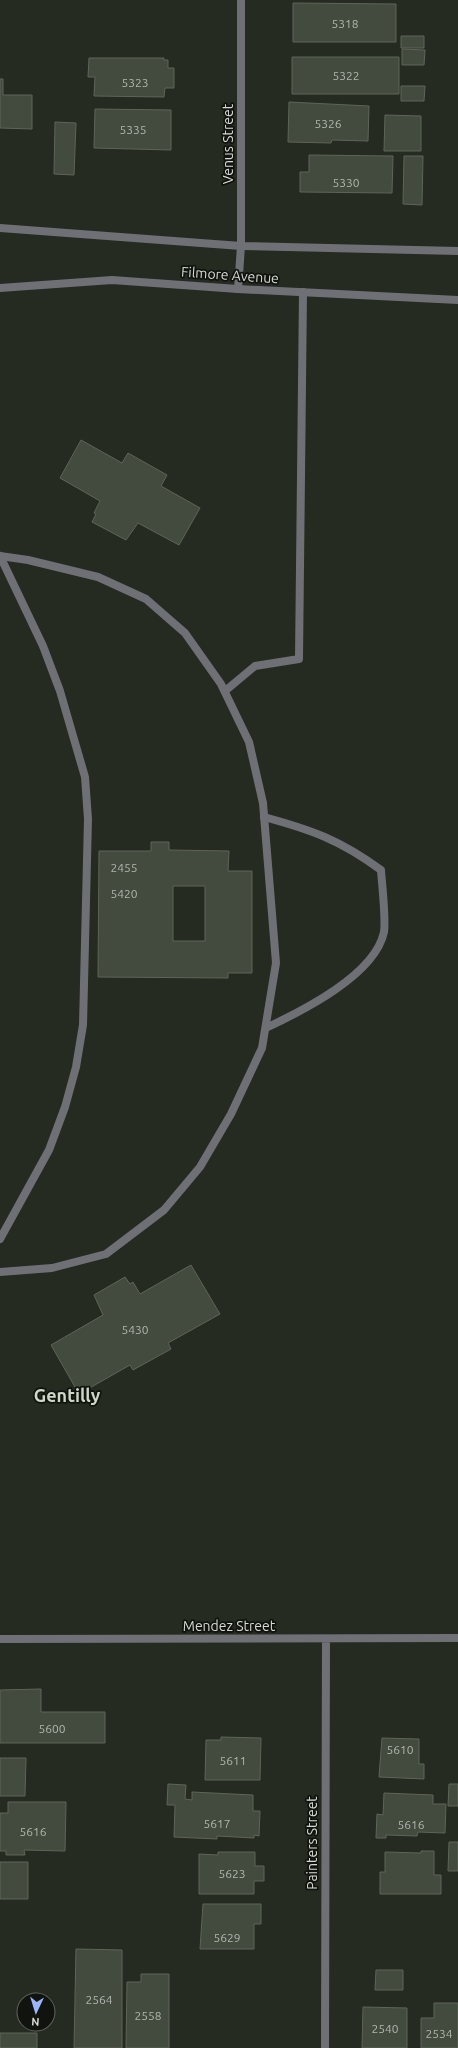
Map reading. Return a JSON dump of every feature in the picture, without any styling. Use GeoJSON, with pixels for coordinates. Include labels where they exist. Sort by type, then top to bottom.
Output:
{"type":"FeatureCollection","features":[{"type":"Feature","properties":{"kind":"street","name":"Venus Street"},"geometry":{"type":"LineString","coordinates":[[238,289],[241,246],[241,0]]}},
{"type":"Feature","properties":{"kind":"street"},"geometry":{"type":"LineString","coordinates":[[0,228],[241,246],[458,251]]}},
{"type":"Feature","properties":{"kind":"street","name":"Filmore Avenue"},"geometry":{"type":"LineString","coordinates":[[0,288],[112,280],[238,289],[458,300]]}},
{"type":"Feature","properties":{"kind":"street"},"geometry":{"type":"LineString","coordinates":[[225,691],[255,666],[299,658],[303,292]]}},
{"type":"Feature","properties":{"kind":"street"},"geometry":{"type":"LineString","coordinates":[[0,556],[28,560],[98,577],[146,599],[185,634],[225,691],[249,742],[264,817],[276,964],[262,1048],[231,1114],[200,1167],[164,1210],[106,1254],[52,1268],[0,1272]]}},
{"type":"Feature","properties":{"kind":"street"},"geometry":{"type":"LineString","coordinates":[[0,556],[43,646],[60,691],[85,777],[88,819],[83,1025],[76,1068],[65,1107],[49,1150],[0,1239]]}},
{"type":"Feature","properties":{"kind":"street"},"geometry":{"type":"LineString","coordinates":[[264,817],[310,830],[332,839],[381,870],[384,932],[378,946],[362,968],[306,1009],[266,1028]]}},
{"type":"Feature","properties":{"kind":"street","name":"Mendez Street"},"geometry":{"type":"LineString","coordinates":[[0,1639],[458,1638]]}},
{"type":"Feature","properties":{"kind":"street","name":"Painters Street"},"geometry":{"type":"LineString","coordinates":[[325,2048],[326,1639]]}},
{"type":"Feature","properties":{"kind":"building"},"geometry":{"type":"Polygon","coordinates":[[[293,3],[396,4],[396,42],[293,42],[293,3]]]}},
{"type":"Feature","properties":{"kind":"building"},"geometry":{"type":"Polygon","coordinates":[[[401,36],[424,36],[424,48],[401,48],[401,36]]]}},
{"type":"Feature","properties":{"kind":"building"},"geometry":{"type":"Polygon","coordinates":[[[402,49],[425,50],[424,65],[402,65],[402,49]]]}},
{"type":"Feature","properties":{"kind":"building"},"geometry":{"type":"Polygon","coordinates":[[[292,57],[399,57],[399,94],[292,94],[292,57]]]}},
{"type":"Feature","properties":{"kind":"building"},"geometry":{"type":"Polygon","coordinates":[[[89,58],[164,58],[164,60],[168,60],[168,68],[174,68],[174,88],[165,88],[164,97],[94,96],[95,77],[88,77],[89,58]]]}},
{"type":"Feature","properties":{"kind":"building"},"geometry":{"type":"Polygon","coordinates":[[[0,79],[3,79],[3,95],[32,95],[32,129],[0,128],[0,79]]]}},
{"type":"Feature","properties":{"kind":"building"},"geometry":{"type":"Polygon","coordinates":[[[401,86],[425,86],[424,101],[401,101],[401,86]]]}},
{"type":"Feature","properties":{"kind":"building"},"geometry":{"type":"Polygon","coordinates":[[[289,102],[369,106],[368,141],[332,140],[331,143],[288,142],[289,102]]]}},
{"type":"Feature","properties":{"kind":"building"},"geometry":{"type":"Polygon","coordinates":[[[95,109],[171,110],[171,150],[94,148],[95,109]]]}},
{"type":"Feature","properties":{"kind":"building"},"geometry":{"type":"Polygon","coordinates":[[[385,115],[421,116],[421,151],[384,151],[385,115]]]}},
{"type":"Feature","properties":{"kind":"building"},"geometry":{"type":"Polygon","coordinates":[[[55,122],[76,123],[74,175],[54,174],[55,122]]]}},
{"type":"Feature","properties":{"kind":"building"},"geometry":{"type":"Polygon","coordinates":[[[309,155],[393,156],[392,193],[300,192],[300,172],[309,172],[309,155]]]}},
{"type":"Feature","properties":{"kind":"building"},"geometry":{"type":"Polygon","coordinates":[[[404,156],[423,156],[422,205],[403,204],[404,156]]]}},
{"type":"Feature","properties":{"kind":"building"},"geometry":{"type":"Polygon","coordinates":[[[81,440],[122,463],[128,453],[167,475],[161,486],[200,508],[179,545],[138,523],[126,540],[92,522],[96,514],[94,513],[100,501],[60,478],[81,440]]]}},
{"type":"Feature","properties":{"kind":"building"},"geometry":{"type":"Polygon","coordinates":[[[151,842],[169,842],[169,850],[229,851],[228,871],[252,871],[252,973],[228,973],[228,978],[98,977],[99,851],[151,851],[151,842]],[[173,886],[173,941],[205,941],[205,886],[173,886]]]}},
{"type":"Feature","properties":{"kind":"building"},"geometry":{"type":"Polygon","coordinates":[[[191,1265],[220,1314],[168,1343],[171,1349],[133,1370],[130,1365],[79,1394],[51,1345],[103,1315],[94,1295],[125,1277],[130,1284],[133,1282],[140,1294],[191,1265]]]}},
{"type":"Feature","properties":{"kind":"building"},"geometry":{"type":"Polygon","coordinates":[[[41,1689],[41,1712],[105,1712],[105,1743],[0,1743],[0,1690],[41,1689]]]}},
{"type":"Feature","properties":{"kind":"building"},"geometry":{"type":"Polygon","coordinates":[[[221,1737],[261,1738],[260,1780],[205,1780],[206,1740],[221,1740],[221,1737]]]}},
{"type":"Feature","properties":{"kind":"building"},"geometry":{"type":"Polygon","coordinates":[[[382,1738],[419,1739],[419,1764],[424,1764],[424,1779],[379,1777],[382,1738]]]}},
{"type":"Feature","properties":{"kind":"building"},"geometry":{"type":"Polygon","coordinates":[[[0,1758],[26,1758],[25,1796],[0,1796],[0,1758]]]}},
{"type":"Feature","properties":{"kind":"building"},"geometry":{"type":"Polygon","coordinates":[[[168,1784],[186,1785],[185,1799],[192,1800],[192,1792],[253,1795],[253,1811],[260,1811],[259,1836],[254,1835],[254,1838],[217,1836],[217,1839],[174,1837],[175,1805],[167,1805],[168,1784]]]}},
{"type":"Feature","properties":{"kind":"building"},"geometry":{"type":"Polygon","coordinates":[[[449,1784],[458,1784],[458,1806],[448,1806],[449,1784]]]}},
{"type":"Feature","properties":{"kind":"building"},"geometry":{"type":"Polygon","coordinates":[[[384,1793],[433,1795],[433,1804],[446,1804],[445,1833],[418,1832],[417,1836],[386,1835],[386,1838],[376,1838],[377,1814],[383,1815],[384,1793]]]}},
{"type":"Feature","properties":{"kind":"building"},"geometry":{"type":"Polygon","coordinates":[[[8,1802],[66,1802],[65,1851],[24,1850],[25,1855],[6,1855],[6,1851],[0,1851],[0,1813],[8,1813],[8,1802]]]}},
{"type":"Feature","properties":{"kind":"building"},"geometry":{"type":"Polygon","coordinates":[[[449,1842],[458,1842],[458,1871],[448,1871],[449,1842]]]}},
{"type":"Feature","properties":{"kind":"building"},"geometry":{"type":"Polygon","coordinates":[[[421,1851],[434,1851],[434,1875],[441,1875],[441,1894],[380,1894],[380,1872],[385,1872],[385,1852],[421,1853],[421,1851]]]}},
{"type":"Feature","properties":{"kind":"building"},"geometry":{"type":"Polygon","coordinates":[[[218,1852],[255,1852],[255,1866],[264,1866],[264,1881],[254,1881],[254,1894],[199,1894],[199,1854],[218,1855],[218,1852]]]}},
{"type":"Feature","properties":{"kind":"building"},"geometry":{"type":"Polygon","coordinates":[[[0,1862],[28,1862],[28,1899],[0,1899],[0,1862]]]}},
{"type":"Feature","properties":{"kind":"building"},"geometry":{"type":"Polygon","coordinates":[[[203,1904],[261,1904],[261,1924],[254,1924],[254,1949],[200,1949],[203,1904]]]}},
{"type":"Feature","properties":{"kind":"building"},"geometry":{"type":"Polygon","coordinates":[[[76,1949],[122,1950],[122,2048],[74,2048],[76,1949]]]}},
{"type":"Feature","properties":{"kind":"building"},"geometry":{"type":"Polygon","coordinates":[[[376,1970],[403,1970],[403,1990],[375,1990],[376,1970]]]}},
{"type":"Feature","properties":{"kind":"building"},"geometry":{"type":"Polygon","coordinates":[[[141,1974],[169,1974],[169,2048],[126,2048],[127,1982],[141,1982],[141,1974]]]}},
{"type":"Feature","properties":{"kind":"building"},"geometry":{"type":"Polygon","coordinates":[[[434,2003],[458,2003],[458,2048],[421,2048],[421,2018],[434,2018],[434,2003]]]}},
{"type":"Feature","properties":{"kind":"building"},"geometry":{"type":"Polygon","coordinates":[[[363,2007],[407,2008],[407,2048],[362,2048],[363,2007]]]}},
{"type":"Feature","properties":{"kind":"building"},"geometry":{"type":"Polygon","coordinates":[[[0,2033],[37,2033],[37,2048],[0,2048],[0,2033]]]}},
{"type":"Feature","properties":{"kind":"district","name":"Gentilly"},"geometry":{"type":"Point","coordinates":[67,1395]}}]}
